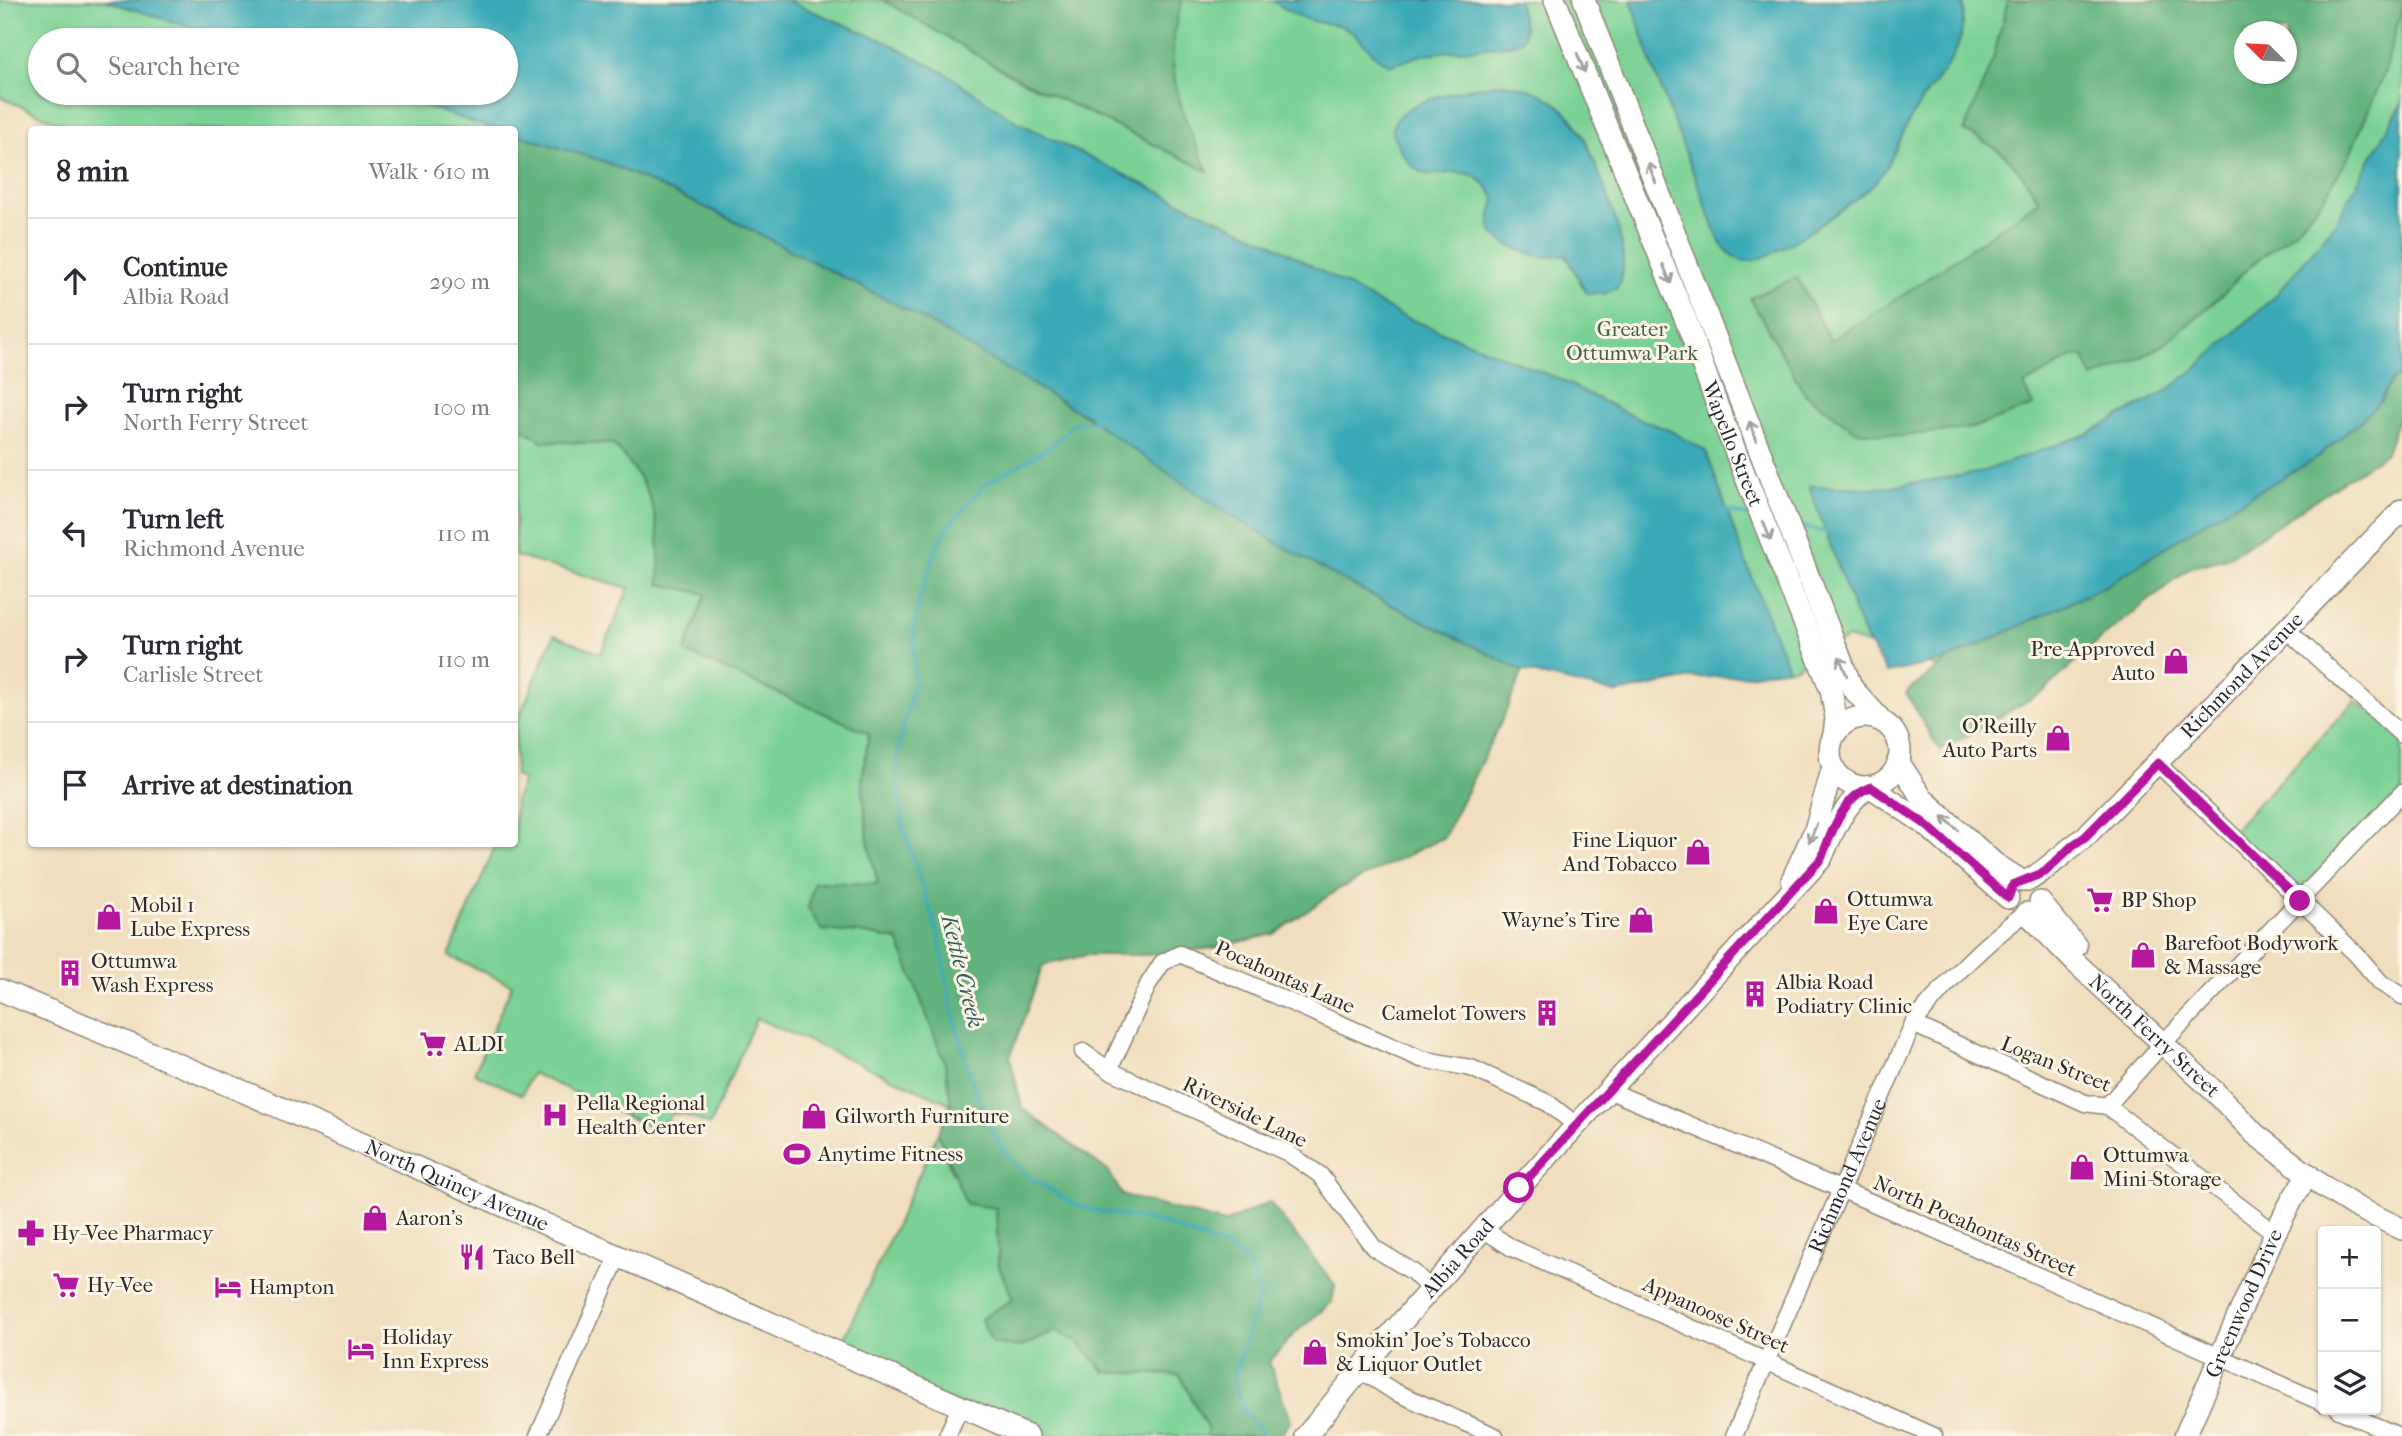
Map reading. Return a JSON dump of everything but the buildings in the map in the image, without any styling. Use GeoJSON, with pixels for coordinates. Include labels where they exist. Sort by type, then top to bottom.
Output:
{"type":"FeatureCollection","features":[{"type":"Feature","properties":{"kind":"main road","name":"Wapello Street"},"geometry":{"type":"LineString","coordinates":[[1555,0],[1688,323],[1720,414],[1831,690],[1836,718],[1834,735]]}},
{"type":"Feature","properties":{"kind":"main road","name":"Wapello Street"},"geometry":{"type":"LineString","coordinates":[[1584,0],[1843,664],[1853,688],[1882,721]]}},
{"type":"Feature","properties":{"kind":"main road","name":"Richmond Avenue"},"geometry":{"type":"LineString","coordinates":[[2080,841],[2070,859],[2025,905],[2013,885],[2045,872],[2080,841],[2402,510]]}},
{"type":"Feature","properties":{"kind":"main road"},"geometry":{"type":"LineString","coordinates":[[1869,717],[1882,721],[1897,738],[1900,754],[1898,761],[1891,775],[1869,787],[1851,785],[1843,780],[1833,767],[1829,751],[1834,735],[1843,724],[1855,718],[1869,717]]}},
{"type":"Feature","properties":{"kind":"main road"},"geometry":{"type":"LineString","coordinates":[[1898,761],[1922,798],[1994,863],[2024,881]]}},
{"type":"Feature","properties":{"kind":"main road","name":"Albia Road"},"geometry":{"type":"LineString","coordinates":[[1786,895],[1815,830],[1833,767]]}},
{"type":"Feature","properties":{"kind":"main road","name":"Albia Road"},"geometry":{"type":"LineString","coordinates":[[1306,1436],[1483,1229],[1821,859],[1841,813],[1856,796],[1869,787]]}},
{"type":"Feature","properties":{"kind":"main road","name":"North Ferry Street"},"geometry":{"type":"LineString","coordinates":[[1869,787],[1925,824],[2025,905],[2166,1040],[2255,1134],[2356,1207],[2402,1229]]}},
{"type":"Feature","properties":{"kind":"main road","name":"North Quincy Avenue"},"geometry":{"type":"LineString","coordinates":[[0,990],[242,1091],[1028,1436]]}},
{"type":"Feature","properties":{"kind":"main road","name":"Greenwood Drive"},"geometry":{"type":"LineString","coordinates":[[2185,1436],[2275,1233],[2308,1174]]}},
{"type":"Feature","properties":{"kind":"street"},"geometry":{"type":"LineString","coordinates":[[2286,629],[2402,735]]}},
{"type":"Feature","properties":{"kind":"street"},"geometry":{"type":"LineString","coordinates":[[2158,763],[2357,956],[2381,983],[2402,996]]}},
{"type":"Feature","properties":{"kind":"street"},"geometry":{"type":"LineString","coordinates":[[2107,1106],[2166,1040],[2402,793]]}},
{"type":"Feature","properties":{"kind":"street","name":"Richmond Avenue"},"geometry":{"type":"LineString","coordinates":[[1734,1436],[1913,1024],[1939,993],[2025,905]]}},
{"type":"Feature","properties":{"kind":"street","name":"Pocahontas Lane"},"geometry":{"type":"LineString","coordinates":[[1109,1070],[1149,983],[1162,962],[1180,954],[1421,1059],[1471,1068],[1548,1103],[1576,1125]]}},
{"type":"Feature","properties":{"kind":"street","name":"Logan Street"},"geometry":{"type":"LineString","coordinates":[[1913,1024],[2085,1103],[2107,1106],[2275,1233]]}},
{"type":"Feature","properties":{"kind":"street","name":"Riverside Lane"},"geometry":{"type":"LineString","coordinates":[[1083,1052],[1109,1070],[1288,1153],[1320,1175],[1374,1248],[1413,1272],[1430,1289]]}},
{"type":"Feature","properties":{"kind":"street","name":"North Pocahontas Street"},"geometry":{"type":"LineString","coordinates":[[1608,1090],[1842,1190],[2318,1401]]}},
{"type":"Feature","properties":{"kind":"street","name":"Appanoose Street"},"geometry":{"type":"LineString","coordinates":[[1483,1229],[1512,1248],[1934,1436]]}},
{"type":"Feature","properties":{"kind":"street"},"geometry":{"type":"LineString","coordinates":[[538,1436],[618,1256]]}},
{"type":"Feature","properties":{"kind":"street"},"geometry":{"type":"LineString","coordinates":[[1360,1370],[1395,1392],[1495,1436]]}},
{"type":"Feature","properties":{"kind":"street"},"geometry":{"type":"LineString","coordinates":[[947,1436],[961,1405]]}},
{"type":"Feature","properties":{"kind":"street"},"geometry":{"type":"LineString","coordinates":[[2351,1415],[2399,1436]]}},
{"type":"Feature","properties":{"kind":"green space","name":"Greater Ottumwa Park"},"geometry":{"type":"Polygon","coordinates":[[[0,0],[2402,0],[2402,372],[1974,679],[1848,638],[1794,668],[1691,678],[1617,693],[1321,567],[1065,402],[518,137],[518,126],[65,126],[0,97],[0,0]]]}},
{"type":"Feature","properties":{"kind":"green space"},"geometry":{"type":"Polygon","coordinates":[[[883,0],[1183,0],[1173,45],[1176,87],[1189,129],[1208,171],[1013,76],[883,0]]]}},
{"type":"Feature","properties":{"kind":"green space"},"geometry":{"type":"Polygon","coordinates":[[[2008,0],[2402,0],[2384,74],[2349,156],[2323,199],[2294,232],[2250,266],[2222,295],[2164,345],[2093,378],[2084,357],[2074,356],[2024,385],[2033,406],[1972,428],[1902,436],[1856,431],[1805,394],[1750,298],[1797,277],[1830,340],[1906,293],[2039,201],[2024,177],[2008,159],[1989,144],[1964,131],[1993,59],[2008,0]]]}},
{"type":"Feature","properties":{"kind":"green space"},"geometry":{"type":"Polygon","coordinates":[[[518,135],[603,161],[714,211],[909,311],[1065,402],[1233,517],[1342,580],[1523,671],[1444,837],[1337,890],[1274,934],[1213,948],[1148,955],[1087,955],[1043,965],[1010,1057],[1022,1108],[1109,1172],[1122,1195],[1225,1223],[1269,1202],[1335,1285],[1332,1302],[1295,1333],[1269,1362],[1291,1420],[1280,1436],[1207,1436],[1207,1428],[1180,1375],[1105,1372],[1077,1341],[1056,1331],[1021,1347],[992,1343],[981,1319],[1013,1299],[999,1267],[996,1208],[966,1204],[938,1133],[951,1104],[945,1063],[898,940],[822,930],[808,909],[814,882],[878,884],[868,840],[862,781],[869,733],[685,652],[706,594],[659,584],[657,525],[653,508],[639,476],[613,444],[542,441],[518,426],[518,135]]]}},
{"type":"Feature","properties":{"kind":"green space"},"geometry":{"type":"Polygon","coordinates":[[[2402,374],[2402,407],[2386,453],[2227,558],[2191,567],[2100,639],[2043,692],[1940,751],[1906,693],[1947,660],[2107,585],[2219,513],[2314,460],[2381,400],[2390,382],[2402,374]]]}},
{"type":"Feature","properties":{"kind":"green space"},"geometry":{"type":"Polygon","coordinates":[[[518,426],[542,441],[613,444],[639,476],[653,508],[657,525],[659,583],[706,593],[685,652],[869,733],[862,781],[868,840],[878,884],[815,882],[822,930],[898,940],[945,1063],[951,1104],[756,1018],[710,1125],[682,1114],[671,1114],[659,1131],[532,1073],[522,1095],[474,1073],[512,985],[449,956],[495,847],[518,847],[518,793],[523,780],[518,778],[518,720],[554,635],[601,653],[629,588],[518,557],[518,426]]]}},
{"type":"Feature","properties":{"kind":"green space"},"geometry":{"type":"Polygon","coordinates":[[[2355,701],[2402,735],[2402,793],[2300,901],[2230,833],[2355,701]]]}},
{"type":"Feature","properties":{"kind":"green space"},"geometry":{"type":"Polygon","coordinates":[[[938,1133],[952,1173],[996,1207],[999,1267],[1013,1299],[1021,1347],[1056,1331],[1077,1341],[1105,1372],[1180,1375],[1207,1428],[1207,1436],[1028,1436],[838,1352],[938,1133]]]}},
{"type":"Feature","properties":{"kind":"water"},"geometry":{"type":"Polygon","coordinates":[[[103,0],[786,0],[891,44],[945,73],[1017,122],[1180,202],[1269,242],[1400,315],[1559,379],[1632,416],[1669,430],[1706,451],[1740,547],[1788,668],[1748,675],[1691,678],[1617,693],[1523,671],[1342,580],[1222,510],[1094,422],[1088,415],[909,311],[714,211],[603,161],[518,135],[518,126],[483,126],[422,105],[518,105],[518,28],[193,28],[103,0]]]}},
{"type":"Feature","properties":{"kind":"water"},"geometry":{"type":"Polygon","coordinates":[[[1272,0],[1518,0],[1525,30],[1523,38],[1516,44],[1425,54],[1392,65],[1378,58],[1357,36],[1344,27],[1305,19],[1272,0]]]}},
{"type":"Feature","properties":{"kind":"water"},"geometry":{"type":"Polygon","coordinates":[[[1631,0],[1963,0],[1963,20],[1955,52],[1911,118],[1888,165],[1878,179],[1836,214],[1796,240],[1760,258],[1744,261],[1731,254],[1719,240],[1652,65],[1631,0]]]}},
{"type":"Feature","properties":{"kind":"water"},"geometry":{"type":"Polygon","coordinates":[[[1503,84],[1530,90],[1553,101],[1571,118],[1586,141],[1620,236],[1622,274],[1617,288],[1604,294],[1586,293],[1566,255],[1543,257],[1505,243],[1492,231],[1490,222],[1495,198],[1485,184],[1464,173],[1425,173],[1416,169],[1402,152],[1392,132],[1397,119],[1407,110],[1432,98],[1503,84]]]}},
{"type":"Feature","properties":{"kind":"water"},"geometry":{"type":"Polygon","coordinates":[[[2402,103],[2402,374],[2390,382],[2381,400],[2314,460],[2219,513],[2107,585],[1947,660],[1887,673],[1861,630],[1809,486],[1880,488],[1978,473],[2087,434],[2165,392],[2194,370],[2276,295],[2334,225],[2402,103]]]}},
{"type":"Feature","properties":{"kind":"waterway","name":"Kettle Creek"},"geometry":{"type":"LineString","coordinates":[[1094,420],[1075,422],[1053,445],[984,485],[950,524],[938,544],[920,597],[914,626],[914,683],[899,744],[896,773],[903,826],[939,937],[953,1014],[970,1076],[993,1133],[1010,1159],[1029,1177],[1076,1205],[1161,1223],[1231,1250],[1249,1264],[1259,1299],[1233,1377],[1243,1409],[1264,1436]]}},
{"type":"Feature","properties":{"kind":"waterway"},"geometry":{"type":"LineString","coordinates":[[1725,511],[1752,517]]}},
{"type":"Feature","properties":{"kind":"waterway"},"geometry":{"type":"LineString","coordinates":[[1797,526],[1827,532]]}},
{"type":"Feature","properties":{"kind":"place","name":"Pre-Approved Auto"},"geometry":{"type":"Point","coordinates":[2176,661]}},
{"type":"Feature","properties":{"kind":"place","name":"O'Reilly Auto Parts"},"geometry":{"type":"Point","coordinates":[2058,738]}},
{"type":"Feature","properties":{"kind":"place","name":"Fine Liquor And Tobacco"},"geometry":{"type":"Point","coordinates":[1698,852]}},
{"type":"Feature","properties":{"kind":"place","name":"BP Shop"},"geometry":{"type":"Point","coordinates":[2100,900]}},
{"type":"Feature","properties":{"kind":"place","name":"Ottumwa Eye Care"},"geometry":{"type":"Point","coordinates":[1826,911]}},
{"type":"Feature","properties":{"kind":"place","name":"Mobil 1 Lube Express"},"geometry":{"type":"Point","coordinates":[109,917]}},
{"type":"Feature","properties":{"kind":"place","name":"Wayne's Tire"},"geometry":{"type":"Point","coordinates":[1641,920]}},
{"type":"Feature","properties":{"kind":"place","name":"Barefoot Bodywork & Massage"},"geometry":{"type":"Point","coordinates":[2143,955]}},
{"type":"Feature","properties":{"kind":"place","name":"Ottumwa Wash Express"},"geometry":{"type":"Point","coordinates":[70,973]}},
{"type":"Feature","properties":{"kind":"place","name":"Albia Road Podiatry Clinic"},"geometry":{"type":"Point","coordinates":[1755,994]}},
{"type":"Feature","properties":{"kind":"place","name":"Camelot Towers"},"geometry":{"type":"Point","coordinates":[1547,1013]}},
{"type":"Feature","properties":{"kind":"place","name":"ALDI"},"geometry":{"type":"Point","coordinates":[433,1044]}},
{"type":"Feature","properties":{"kind":"place","name":"Pella Regional Health Center"},"geometry":{"type":"Point","coordinates":[555,1115]}},
{"type":"Feature","properties":{"kind":"place","name":"Gilworth Furniture"},"geometry":{"type":"Point","coordinates":[814,1116]}},
{"type":"Feature","properties":{"kind":"place","name":"Anytime Fitness"},"geometry":{"type":"Point","coordinates":[797,1154]}},
{"type":"Feature","properties":{"kind":"place","name":"Ottumwa Mini-Storage"},"geometry":{"type":"Point","coordinates":[2082,1167]}},
{"type":"Feature","properties":{"kind":"place","name":"Aaron's"},"geometry":{"type":"Point","coordinates":[375,1218]}},
{"type":"Feature","properties":{"kind":"place","name":"Hy-Vee Pharmacy"},"geometry":{"type":"Point","coordinates":[31,1233]}},
{"type":"Feature","properties":{"kind":"place","name":"Taco Bell"},"geometry":{"type":"Point","coordinates":[472,1257]}},
{"type":"Feature","properties":{"kind":"place","name":"Hy-Vee"},"geometry":{"type":"Point","coordinates":[66,1285]}},
{"type":"Feature","properties":{"kind":"place","name":"Hampton"},"geometry":{"type":"Point","coordinates":[228,1287]}},
{"type":"Feature","properties":{"kind":"place","name":"Holiday Inn Express"},"geometry":{"type":"Point","coordinates":[361,1349]}},
{"type":"Feature","properties":{"kind":"place","name":"Smokin' Joe's Tobacco & Liquor Outlet"},"geometry":{"type":"Point","coordinates":[1315,1352]}},
{"type":"Feature","properties":{"kind":"route"},"geometry":{"type":"LineString","coordinates":[[1519,1188],[1821,859],[1841,813],[1867,787],[1871,787],[1925,824],[2008,898],[2013,885],[2045,872],[2085,837],[2158,763],[2300,901]]}}]}
